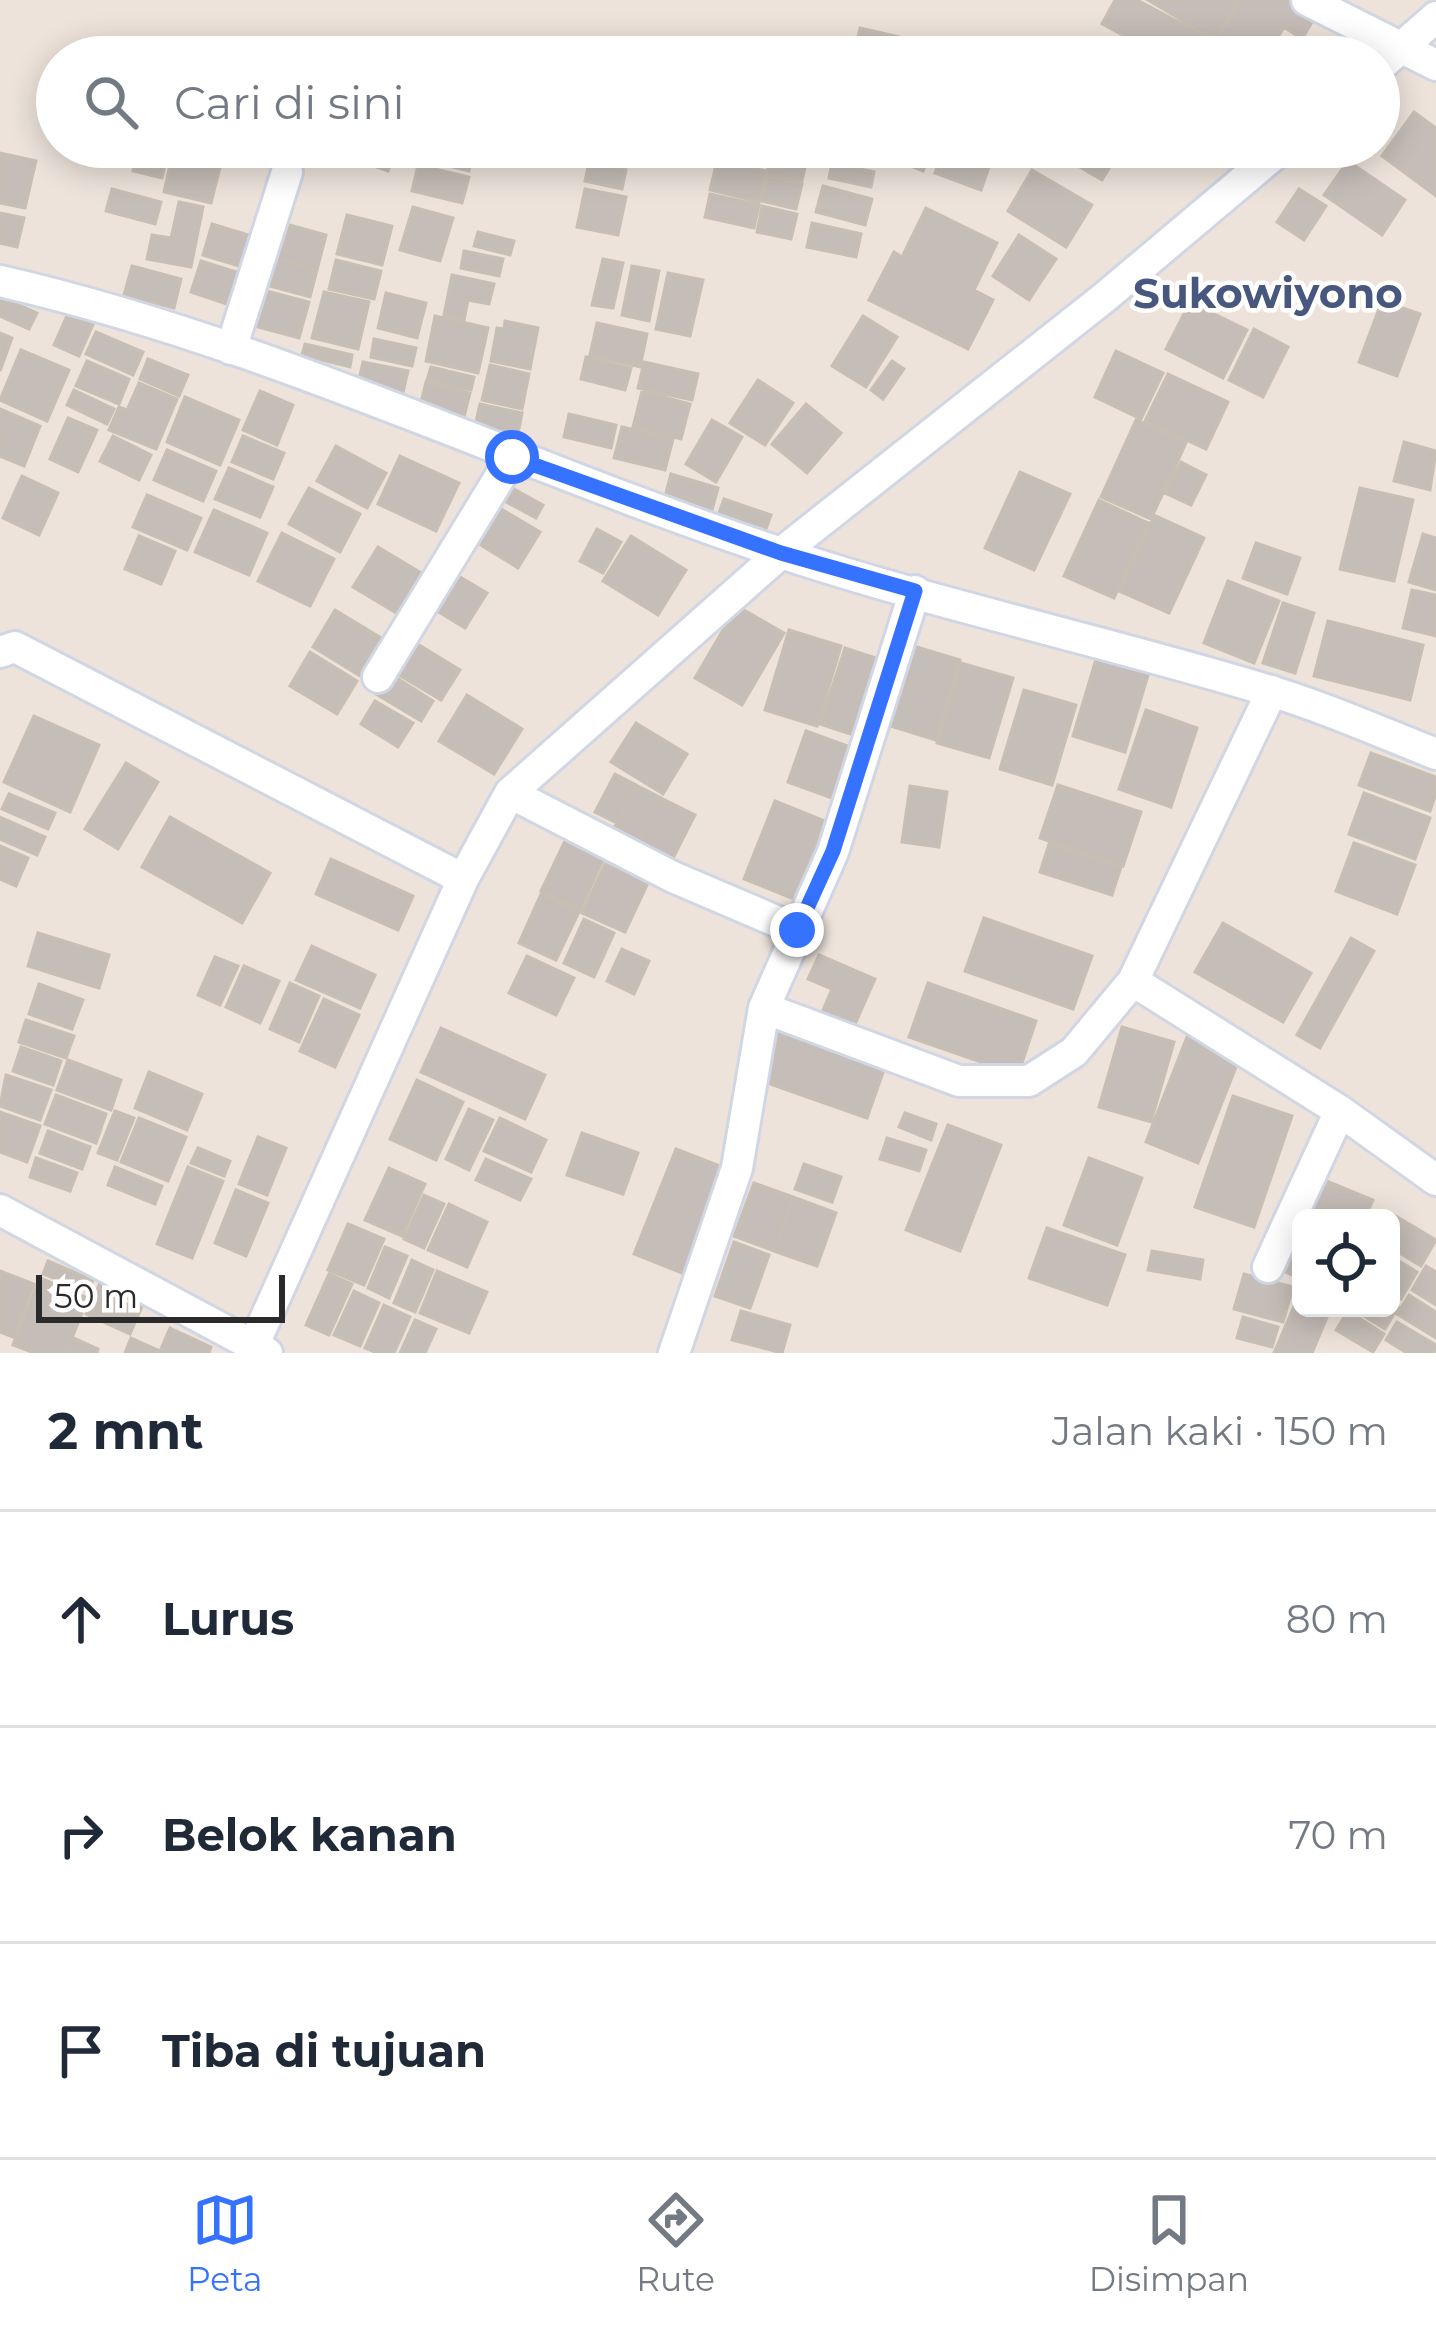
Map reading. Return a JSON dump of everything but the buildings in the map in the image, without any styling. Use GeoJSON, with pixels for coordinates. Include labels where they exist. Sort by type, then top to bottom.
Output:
{"type":"FeatureCollection","features":[{"type":"Feature","properties":{"kind":"street"},"geometry":{"type":"LineString","coordinates":[[1307,0],[1358,36]]}},
{"type":"Feature","properties":{"kind":"street"},"geometry":{"type":"LineString","coordinates":[[1400,48],[1436,17]]}},
{"type":"Feature","properties":{"kind":"street"},"geometry":{"type":"LineString","coordinates":[[1400,60],[1436,65]]}},
{"type":"Feature","properties":{"kind":"street"},"geometry":{"type":"LineString","coordinates":[[0,1210],[257,1351],[463,879],[510,793],[781,553],[1105,297],[1258,168]]}},
{"type":"Feature","properties":{"kind":"street"},"geometry":{"type":"LineString","coordinates":[[232,349],[287,172]]}},
{"type":"Feature","properties":{"kind":"street"},"geometry":{"type":"LineString","coordinates":[[0,281],[65,296],[232,349],[512,457],[781,553],[1272,691],[1436,754]]}},
{"type":"Feature","properties":{"kind":"street"},"geometry":{"type":"LineString","coordinates":[[378,677],[512,457]]}},
{"type":"Feature","properties":{"kind":"street"},"geometry":{"type":"LineString","coordinates":[[674,1353],[736,1168],[764,1009],[846,814],[915,591]]}},
{"type":"Feature","properties":{"kind":"street"},"geometry":{"type":"LineString","coordinates":[[0,652],[15,647],[463,879]]}},
{"type":"Feature","properties":{"kind":"street"},"geometry":{"type":"LineString","coordinates":[[764,1009],[959,1081],[1029,1082],[1074,1052],[1133,982],[1272,691]]}},
{"type":"Feature","properties":{"kind":"street"},"geometry":{"type":"LineString","coordinates":[[510,793],[673,877],[797,930]]}},
{"type":"Feature","properties":{"kind":"street"},"geometry":{"type":"LineString","coordinates":[[1133,982],[1340,1111],[1436,1180]]}},
{"type":"Feature","properties":{"kind":"street"},"geometry":{"type":"LineString","coordinates":[[1268,1267],[1340,1111]]}},
{"type":"Feature","properties":{"kind":"district","name":"Sukowiyono"},"geometry":{"type":"Point","coordinates":[1268,293]}},
{"type":"Feature","properties":{"kind":"route"},"geometry":{"type":"LineString","coordinates":[[512,457],[781,553],[915,591],[833,851],[797,930]]}}]}
